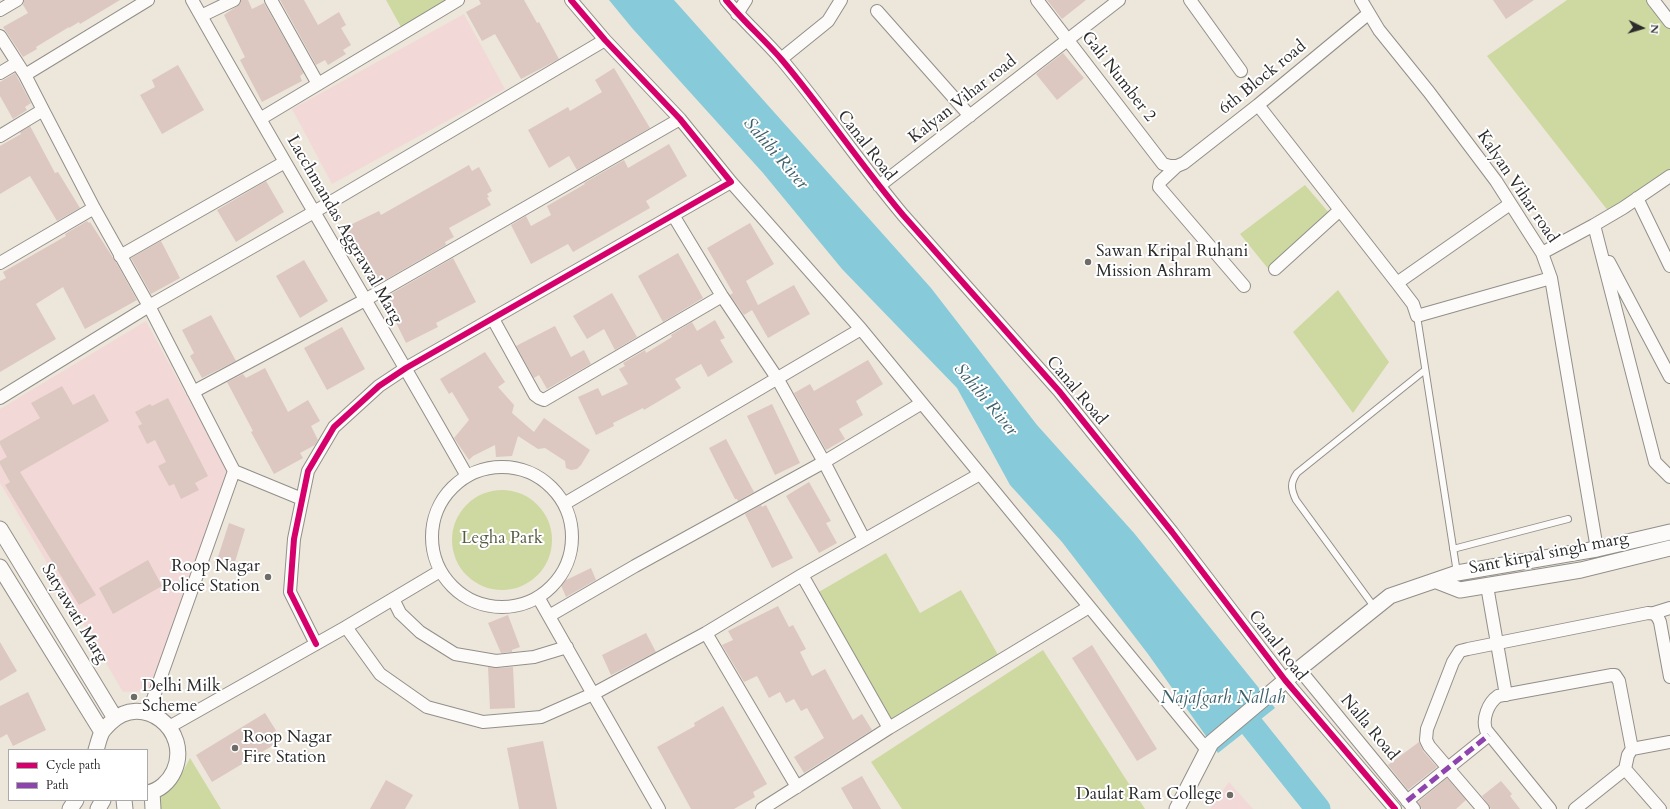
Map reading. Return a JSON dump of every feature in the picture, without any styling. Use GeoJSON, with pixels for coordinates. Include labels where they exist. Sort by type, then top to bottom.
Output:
{"type":"FeatureCollection","features":[{"type":"Feature","properties":{"kind":"street"},"geometry":{"type":"LineString","coordinates":[[0,10],[17,0]]}},
{"type":"Feature","properties":{"kind":"street"},"geometry":{"type":"LineString","coordinates":[[25,75],[148,0]]}},
{"type":"Feature","properties":{"kind":"street","name":"Lacchmandas Aggrawal Marg"},"geometry":{"type":"LineString","coordinates":[[192,0],[284,162],[406,368],[467,476]]}},
{"type":"Feature","properties":{"kind":"street"},"geometry":{"type":"LineString","coordinates":[[202,16],[234,0]]}},
{"type":"Feature","properties":{"kind":"street"},"geometry":{"type":"LineString","coordinates":[[271,0],[318,84]]}},
{"type":"Feature","properties":{"kind":"street"},"geometry":{"type":"LineString","coordinates":[[571,0],[605,40],[680,119],[732,182],[861,329],[1089,607],[1209,747],[1177,809]]}},
{"type":"Feature","properties":{"kind":"street","name":"Canal Road"},"geometry":{"type":"LineString","coordinates":[[726,0],[737,14],[781,59],[879,186],[1059,391],[1172,532],[1281,684],[1394,809]]}},
{"type":"Feature","properties":{"kind":"street"},"geometry":{"type":"LineString","coordinates":[[737,14],[746,0]]}},
{"type":"Feature","properties":{"kind":"street"},"geometry":{"type":"LineString","coordinates":[[781,59],[828,21],[841,0]]}},
{"type":"Feature","properties":{"kind":"street","name":"Gali Number 2"},"geometry":{"type":"LineString","coordinates":[[1037,0],[1163,164],[1177,166]]}},
{"type":"Feature","properties":{"kind":"street"},"geometry":{"type":"LineString","coordinates":[[1068,40],[1119,0]]}},
{"type":"Feature","properties":{"kind":"street"},"geometry":{"type":"LineString","coordinates":[[1190,0],[1241,71]]}},
{"type":"Feature","properties":{"kind":"street","name":"Kalyan Vihar road"},"geometry":{"type":"LineString","coordinates":[[1361,0],[1368,14],[1379,30],[1429,92],[1496,181],[1542,253],[1551,278],[1597,549]]}},
{"type":"Feature","properties":{"kind":"street"},"geometry":{"type":"LineString","coordinates":[[1653,0],[1670,22]]}},
{"type":"Feature","properties":{"kind":"street"},"geometry":{"type":"LineString","coordinates":[[260,120],[454,1]]}},
{"type":"Feature","properties":{"kind":"street"},"geometry":{"type":"LineString","coordinates":[[877,11],[970,116]]}},
{"type":"Feature","properties":{"kind":"street","name":"6th Block road"},"geometry":{"type":"LineString","coordinates":[[1244,286],[1159,187],[1160,182],[1177,166],[1184,163],[1258,105],[1368,14]]}},
{"type":"Feature","properties":{"kind":"street"},"geometry":{"type":"LineString","coordinates":[[0,36],[25,75],[94,208],[149,306],[234,471],[302,499]]}},
{"type":"Feature","properties":{"kind":"street"},"geometry":{"type":"LineString","coordinates":[[0,398],[149,306],[314,212],[605,40]]}},
{"type":"Feature","properties":{"kind":"street","name":"Kalyan Vihar road"},"geometry":{"type":"LineString","coordinates":[[879,186],[1068,40]]}},
{"type":"Feature","properties":{"kind":"street"},"geometry":{"type":"LineString","coordinates":[[0,73],[17,64]]}},
{"type":"Feature","properties":{"kind":"street"},"geometry":{"type":"LineString","coordinates":[[1258,105],[1413,304],[1417,316],[1551,278]]}},
{"type":"Feature","properties":{"kind":"street"},"geometry":{"type":"LineString","coordinates":[[0,136],[43,110]]}},
{"type":"Feature","properties":{"kind":"street"},"geometry":{"type":"LineString","coordinates":[[193,392],[365,300],[680,119]]}},
{"type":"Feature","properties":{"kind":"street"},"geometry":{"type":"LineString","coordinates":[[120,256],[284,162]]}},
{"type":"Feature","properties":{"kind":"street"},"geometry":{"type":"LineString","coordinates":[[1542,253],[1594,225],[1670,176]]}},
{"type":"Feature","properties":{"kind":"street"},"geometry":{"type":"LineString","coordinates":[[316,644],[290,592],[294,539],[308,471],[334,427],[379,386],[406,368],[732,182]]}},
{"type":"Feature","properties":{"kind":"street"},"geometry":{"type":"LineString","coordinates":[[1637,198],[1670,266]]}},
{"type":"Feature","properties":{"kind":"street"},"geometry":{"type":"LineString","coordinates":[[1397,283],[1510,204]]}},
{"type":"Feature","properties":{"kind":"street"},"geometry":{"type":"LineString","coordinates":[[0,263],[94,208]]}},
{"type":"Feature","properties":{"kind":"street"},"geometry":{"type":"LineString","coordinates":[[1275,269],[1340,210]]}},
{"type":"Feature","properties":{"kind":"street"},"geometry":{"type":"LineString","coordinates":[[673,215],[722,296],[777,378],[824,462],[864,539]]}},
{"type":"Feature","properties":{"kind":"street"},"geometry":{"type":"LineString","coordinates":[[1594,225],[1655,462],[1670,477]]}},
{"type":"Feature","properties":{"kind":"street"},"geometry":{"type":"LineString","coordinates":[[1600,245],[1670,377]]}},
{"type":"Feature","properties":{"kind":"street"},"geometry":{"type":"LineString","coordinates":[[493,318],[535,394],[538,398],[544,400],[722,296]]}},
{"type":"Feature","properties":{"kind":"street"},"geometry":{"type":"LineString","coordinates":[[564,504],[861,329]]}},
{"type":"Feature","properties":{"kind":"street"},"geometry":{"type":"LineString","coordinates":[[549,616],[635,566],[824,462],[922,403]]}},
{"type":"Feature","properties":{"kind":"street"},"geometry":{"type":"LineString","coordinates":[[499,466],[523,469],[545,481],[564,504],[571,527],[570,552],[561,575],[544,593],[538,597],[520,605],[496,607],[472,601],[452,587],[440,571],[432,547],[433,523],[442,500],[454,484],[467,476],[475,471],[499,466]]}},
{"type":"Feature","properties":{"kind":"street"},"geometry":{"type":"LineString","coordinates":[[148,713],[234,471]]}},
{"type":"Feature","properties":{"kind":"street"},"geometry":{"type":"LineString","coordinates":[[346,627],[380,674],[428,707],[483,722],[541,718],[593,694],[706,633],[864,539],[980,474]]}},
{"type":"Feature","properties":{"kind":"street","name":"Satyawati Marg"},"geometry":{"type":"LineString","coordinates":[[0,529],[115,718]]}},
{"type":"Feature","properties":{"kind":"street","name":"Sant kirpal singh marg"},"geometry":{"type":"LineString","coordinates":[[1209,747],[1281,684],[1390,596],[1457,573],[1597,549],[1670,532]]}},
{"type":"Feature","properties":{"kind":"street","name":"Sant kirpal singh marg"},"geometry":{"type":"LineString","coordinates":[[1437,581],[1460,590],[1581,570],[1670,548]]}},
{"type":"Feature","properties":{"kind":"street"},"geometry":{"type":"LineString","coordinates":[[0,567],[102,732]]}},
{"type":"Feature","properties":{"kind":"street"},"geometry":{"type":"LineString","coordinates":[[169,727],[346,627],[440,571]]}},
{"type":"Feature","properties":{"kind":"street"},"geometry":{"type":"LineString","coordinates":[[802,575],[889,728]]}},
{"type":"Feature","properties":{"kind":"street"},"geometry":{"type":"LineString","coordinates":[[1488,586],[1496,643],[1506,695]]}},
{"type":"Feature","properties":{"kind":"street"},"geometry":{"type":"LineString","coordinates":[[538,597],[659,809]]}},
{"type":"Feature","properties":{"kind":"street"},"geometry":{"type":"LineString","coordinates":[[392,599],[400,613],[420,632],[455,654],[496,661],[534,657],[567,647]]}},
{"type":"Feature","properties":{"kind":"street"},"geometry":{"type":"LineString","coordinates":[[762,809],[889,728],[1089,607]]}},
{"type":"Feature","properties":{"kind":"street"},"geometry":{"type":"LineString","coordinates":[[1483,809],[1429,746],[1426,740],[1427,729],[1453,662],[1460,651],[1654,613],[1670,608]]}},
{"type":"Feature","properties":{"kind":"street"},"geometry":{"type":"LineString","coordinates":[[1654,613],[1660,622],[1670,677]]}},
{"type":"Feature","properties":{"kind":"street"},"geometry":{"type":"LineString","coordinates":[[706,633],[797,787]]}},
{"type":"Feature","properties":{"kind":"street","name":"Nalla Road"},"geometry":{"type":"LineString","coordinates":[[1299,669],[1410,805]]}},
{"type":"Feature","properties":{"kind":"street"},"geometry":{"type":"LineString","coordinates":[[1550,809],[1489,735],[1484,725],[1490,703],[1498,696],[1615,675],[1619,681],[1632,749],[1628,755],[1625,769],[1575,809]]}},
{"type":"Feature","properties":{"kind":"street"},"geometry":{"type":"LineString","coordinates":[[96,749],[102,732],[115,718],[125,713],[148,713],[160,718],[169,727],[176,738],[178,751],[177,764],[172,776],[164,786],[150,793],[153,809]]}},
{"type":"Feature","properties":{"kind":"street"},"geometry":{"type":"LineString","coordinates":[[1410,805],[1448,768],[1489,735]]}},
{"type":"Feature","properties":{"kind":"street"},"geometry":{"type":"LineString","coordinates":[[1632,749],[1670,742]]}},
{"type":"Feature","properties":{"kind":"street"},"geometry":{"type":"LineString","coordinates":[[1625,769],[1658,808]]}},
{"type":"Feature","properties":{"kind":"lane"},"geometry":{"type":"LineString","coordinates":[[1417,316],[1457,573]]}},
{"type":"Feature","properties":{"kind":"lane"},"geometry":{"type":"LineString","coordinates":[[1375,608],[1296,500],[1292,490],[1292,480],[1297,473],[1425,370]]}},
{"type":"Feature","properties":{"kind":"lane"},"geometry":{"type":"LineString","coordinates":[[1453,548],[1568,519]]}},
{"type":"Feature","properties":{"kind":"shaded area"},"geometry":{"type":"Polygon","coordinates":[[[464,14],[505,89],[332,184],[292,109],[464,14]]]}},
{"type":"Feature","properties":{"kind":"shaded area"},"geometry":{"type":"Polygon","coordinates":[[[146,321],[228,472],[150,691],[123,692],[0,483],[0,409],[146,321]]]}},
{"type":"Feature","properties":{"kind":"shaded area","name":"Daulat Ram College"},"geometry":{"type":"Polygon","coordinates":[[[1229,782],[1253,809],[1210,809],[1229,782]]]}},
{"type":"Feature","properties":{"kind":"green space"},"geometry":{"type":"Polygon","coordinates":[[[386,0],[447,0],[401,27],[386,0]]]}},
{"type":"Feature","properties":{"kind":"green space"},"geometry":{"type":"Polygon","coordinates":[[[1567,0],[1646,0],[1670,28],[1670,170],[1609,212],[1487,56],[1567,0]]]}},
{"type":"Feature","properties":{"kind":"green space"},"geometry":{"type":"Polygon","coordinates":[[[1305,185],[1336,221],[1270,271],[1240,234],[1305,185]]]}},
{"type":"Feature","properties":{"kind":"green space"},"geometry":{"type":"Polygon","coordinates":[[[1338,290],[1389,362],[1353,413],[1293,332],[1338,290]]]}},
{"type":"Feature","properties":{"kind":"green space","name":"Legha Park"},"geometry":{"type":"Polygon","coordinates":[[[502,490],[521,494],[537,505],[548,521],[552,540],[548,559],[537,575],[521,586],[502,590],[483,586],[467,575],[456,559],[452,540],[456,521],[467,505],[483,494],[502,490]]]}},
{"type":"Feature","properties":{"kind":"green space"},"geometry":{"type":"Polygon","coordinates":[[[886,553],[920,613],[961,590],[1001,660],[892,724],[817,593],[886,553]]]}},
{"type":"Feature","properties":{"kind":"green space"},"geometry":{"type":"Polygon","coordinates":[[[1043,650],[1145,809],[902,809],[871,762],[1043,650]]]}},
{"type":"Feature","properties":{"kind":"green space"},"geometry":{"type":"Polygon","coordinates":[[[190,758],[221,809],[159,809],[158,800],[177,781],[190,758]]]}},
{"type":"Feature","properties":{"kind":"water","name":"Najafgarh Nallah"},"geometry":{"type":"Polygon","coordinates":[[[609,0],[674,0],[931,288],[1037,425],[1134,533],[1275,708],[1218,753],[1148,654],[1062,542],[1010,485],[957,388],[842,269],[763,173],[632,28],[609,0]]]}},
{"type":"Feature","properties":{"kind":"building"},"geometry":{"type":"Polygon","coordinates":[[[24,0],[120,0],[80,24],[79,22],[69,27],[36,47],[37,49],[23,57],[3,27],[28,13],[23,5],[24,0]]]}},
{"type":"Feature","properties":{"kind":"building"},"geometry":{"type":"Polygon","coordinates":[[[241,0],[248,0],[252,9],[264,3],[304,73],[300,76],[302,81],[262,102],[240,60],[245,57],[224,15],[240,4],[241,0]]]}},
{"type":"Feature","properties":{"kind":"building"},"geometry":{"type":"Polygon","coordinates":[[[280,0],[304,0],[318,25],[339,12],[346,25],[341,28],[351,45],[343,50],[346,54],[328,65],[325,60],[316,65],[280,0]]]}},
{"type":"Feature","properties":{"kind":"building"},"geometry":{"type":"Polygon","coordinates":[[[479,0],[524,0],[537,23],[539,22],[559,59],[521,79],[495,34],[482,41],[466,12],[481,4],[479,0]]]}},
{"type":"Feature","properties":{"kind":"building"},"geometry":{"type":"Polygon","coordinates":[[[1047,0],[1086,0],[1062,19],[1047,0]]]}},
{"type":"Feature","properties":{"kind":"building"},"geometry":{"type":"Polygon","coordinates":[[[1493,0],[1534,0],[1506,19],[1493,0]]]}},
{"type":"Feature","properties":{"kind":"building"},"geometry":{"type":"Polygon","coordinates":[[[1063,53],[1084,78],[1057,100],[1036,74],[1063,53]]]}},
{"type":"Feature","properties":{"kind":"building"},"geometry":{"type":"Polygon","coordinates":[[[178,65],[204,110],[162,134],[140,95],[155,87],[152,80],[178,65]]]}},
{"type":"Feature","properties":{"kind":"building"},"geometry":{"type":"Polygon","coordinates":[[[614,68],[650,128],[577,170],[569,156],[549,168],[528,130],[568,107],[570,111],[602,92],[595,80],[614,68]]]}},
{"type":"Feature","properties":{"kind":"building"},"geometry":{"type":"Polygon","coordinates":[[[15,73],[31,103],[25,107],[27,110],[13,119],[0,96],[0,82],[15,73]]]}},
{"type":"Feature","properties":{"kind":"building"},"geometry":{"type":"Polygon","coordinates":[[[30,126],[55,173],[58,172],[80,208],[57,221],[30,176],[0,194],[0,146],[21,134],[20,132],[30,126]]]}},
{"type":"Feature","properties":{"kind":"building"},"geometry":{"type":"Polygon","coordinates":[[[669,144],[687,176],[646,201],[650,208],[573,252],[568,244],[531,264],[511,225],[526,216],[531,226],[551,215],[547,206],[585,184],[584,183],[624,160],[628,168],[669,144]]]}},
{"type":"Feature","properties":{"kind":"building"},"geometry":{"type":"Polygon","coordinates":[[[469,165],[472,171],[479,167],[492,191],[487,194],[489,197],[487,198],[491,205],[449,228],[454,237],[445,242],[446,245],[378,284],[376,282],[370,285],[344,228],[379,211],[381,215],[469,165]]]}},
{"type":"Feature","properties":{"kind":"building"},"geometry":{"type":"Polygon","coordinates":[[[266,181],[284,212],[236,242],[217,210],[266,181]]]}},
{"type":"Feature","properties":{"kind":"building"},"geometry":{"type":"Polygon","coordinates":[[[87,221],[89,223],[90,222],[117,264],[137,300],[85,329],[63,287],[36,304],[56,339],[0,372],[0,281],[6,278],[3,272],[66,236],[65,234],[87,221]]]}},
{"type":"Feature","properties":{"kind":"building"},"geometry":{"type":"Polygon","coordinates":[[[750,223],[774,264],[746,281],[758,305],[794,285],[810,314],[768,338],[752,310],[744,315],[730,295],[733,293],[707,248],[750,223]]]}},
{"type":"Feature","properties":{"kind":"building"},"geometry":{"type":"Polygon","coordinates":[[[161,241],[180,278],[151,294],[131,258],[161,241]]]}},
{"type":"Feature","properties":{"kind":"building"},"geometry":{"type":"Polygon","coordinates":[[[678,253],[703,298],[663,322],[638,276],[678,253]]]}},
{"type":"Feature","properties":{"kind":"building"},"geometry":{"type":"Polygon","coordinates":[[[453,258],[476,302],[436,323],[438,327],[406,343],[384,298],[453,258]]]}},
{"type":"Feature","properties":{"kind":"building"},"geometry":{"type":"Polygon","coordinates":[[[304,260],[328,301],[300,318],[276,276],[304,260]]]}},
{"type":"Feature","properties":{"kind":"building"},"geometry":{"type":"Polygon","coordinates":[[[612,293],[637,337],[615,350],[604,329],[587,339],[573,316],[612,293]]]}},
{"type":"Feature","properties":{"kind":"building"},"geometry":{"type":"Polygon","coordinates":[[[211,315],[236,361],[202,378],[190,356],[194,353],[182,330],[211,315]]]}},
{"type":"Feature","properties":{"kind":"building"},"geometry":{"type":"Polygon","coordinates":[[[715,320],[725,338],[720,340],[733,362],[708,377],[701,364],[675,379],[681,388],[644,410],[643,408],[613,423],[614,426],[596,435],[578,397],[598,388],[602,396],[628,384],[619,369],[625,366],[623,363],[645,350],[646,353],[672,337],[671,335],[692,322],[697,331],[715,320]]]}},
{"type":"Feature","properties":{"kind":"building"},"geometry":{"type":"Polygon","coordinates":[[[555,326],[571,357],[584,350],[591,364],[547,389],[539,375],[534,378],[516,346],[555,326]]]}},
{"type":"Feature","properties":{"kind":"building"},"geometry":{"type":"Polygon","coordinates":[[[342,327],[365,369],[327,390],[304,348],[342,327]]]}},
{"type":"Feature","properties":{"kind":"building"},"geometry":{"type":"Polygon","coordinates":[[[485,352],[505,382],[498,387],[514,405],[512,413],[534,432],[544,418],[590,450],[577,469],[571,470],[566,468],[565,461],[545,448],[538,449],[518,436],[512,456],[496,457],[495,445],[473,456],[469,460],[454,438],[469,420],[452,392],[449,394],[440,379],[485,352]]]}},
{"type":"Feature","properties":{"kind":"building"},"geometry":{"type":"Polygon","coordinates":[[[868,360],[883,384],[856,401],[863,415],[839,429],[845,439],[826,450],[794,393],[810,384],[814,391],[868,360]]]}},
{"type":"Feature","properties":{"kind":"building"},"geometry":{"type":"Polygon","coordinates":[[[265,368],[288,412],[308,400],[320,421],[311,426],[318,440],[315,445],[300,453],[303,458],[274,474],[251,432],[253,431],[227,382],[243,374],[246,378],[265,368]]]}},
{"type":"Feature","properties":{"kind":"building"},"geometry":{"type":"Polygon","coordinates":[[[62,386],[73,405],[94,394],[109,421],[20,472],[96,595],[79,605],[5,485],[10,482],[0,464],[0,461],[7,457],[0,444],[0,441],[40,418],[31,403],[62,386]]]}},
{"type":"Feature","properties":{"kind":"building"},"geometry":{"type":"Polygon","coordinates":[[[168,398],[208,476],[195,483],[199,490],[181,499],[174,484],[169,486],[158,466],[166,462],[155,440],[147,444],[138,426],[142,424],[135,412],[150,404],[152,406],[168,398]]]}},
{"type":"Feature","properties":{"kind":"building"},"geometry":{"type":"Polygon","coordinates":[[[772,404],[800,463],[775,475],[747,416],[772,404]]]}},
{"type":"Feature","properties":{"kind":"building"},"geometry":{"type":"Polygon","coordinates":[[[726,439],[754,492],[738,501],[735,499],[709,448],[726,439]]]}},
{"type":"Feature","properties":{"kind":"building"},"geometry":{"type":"Polygon","coordinates":[[[809,482],[831,521],[826,523],[837,543],[819,553],[786,496],[809,482]]]}},
{"type":"Feature","properties":{"kind":"building"},"geometry":{"type":"Polygon","coordinates":[[[761,505],[762,507],[766,505],[793,558],[772,568],[745,514],[761,505]]]}},
{"type":"Feature","properties":{"kind":"building"},"geometry":{"type":"Polygon","coordinates":[[[229,523],[245,529],[234,565],[217,560],[229,523]]]}},
{"type":"Feature","properties":{"kind":"building"},"geometry":{"type":"Polygon","coordinates":[[[148,560],[162,586],[113,614],[99,588],[148,560]]]}},
{"type":"Feature","properties":{"kind":"building"},"geometry":{"type":"Polygon","coordinates":[[[591,568],[596,580],[566,597],[560,583],[591,568]]]}},
{"type":"Feature","properties":{"kind":"building"},"geometry":{"type":"Polygon","coordinates":[[[778,606],[789,627],[793,625],[806,649],[800,652],[812,676],[825,669],[853,720],[862,714],[872,730],[804,773],[794,757],[824,738],[807,708],[801,711],[794,699],[786,703],[780,692],[769,698],[757,676],[744,682],[722,645],[733,640],[728,631],[778,606]]]}},
{"type":"Feature","properties":{"kind":"building"},"geometry":{"type":"Polygon","coordinates":[[[508,615],[520,647],[512,650],[512,652],[501,653],[488,623],[508,615]]]}},
{"type":"Feature","properties":{"kind":"building"},"geometry":{"type":"Polygon","coordinates":[[[646,633],[656,652],[611,675],[602,655],[646,633]]]}},
{"type":"Feature","properties":{"kind":"building"},"geometry":{"type":"Polygon","coordinates":[[[0,642],[17,671],[0,681],[0,642]]]}},
{"type":"Feature","properties":{"kind":"building"},"geometry":{"type":"Polygon","coordinates":[[[1092,645],[1157,749],[1137,761],[1072,658],[1092,645]]]}},
{"type":"Feature","properties":{"kind":"building"},"geometry":{"type":"Polygon","coordinates":[[[488,667],[513,667],[515,708],[490,709],[488,667]]]}},
{"type":"Feature","properties":{"kind":"building"},"geometry":{"type":"Polygon","coordinates":[[[28,692],[46,730],[13,746],[7,734],[0,738],[0,706],[28,692]]]}},
{"type":"Feature","properties":{"kind":"building"},"geometry":{"type":"Polygon","coordinates":[[[723,706],[767,784],[753,792],[755,797],[734,809],[691,809],[657,747],[695,726],[694,723],[723,706]]]}},
{"type":"Feature","properties":{"kind":"building"},"geometry":{"type":"Polygon","coordinates":[[[265,713],[282,740],[212,782],[196,755],[265,713]]]}},
{"type":"Feature","properties":{"kind":"building"},"geometry":{"type":"Polygon","coordinates":[[[543,741],[557,809],[519,809],[507,748],[543,741]]]}},
{"type":"Feature","properties":{"kind":"building"},"geometry":{"type":"Polygon","coordinates":[[[1419,742],[1423,751],[1437,767],[1408,790],[1388,765],[1419,742]]]}},
{"type":"Feature","properties":{"kind":"building"},"geometry":{"type":"Polygon","coordinates":[[[862,776],[881,809],[853,809],[841,788],[862,776]]]}},
{"type":"Feature","properties":{"kind":"building"},"geometry":{"type":"Polygon","coordinates":[[[1447,778],[1466,800],[1456,809],[1422,809],[1418,802],[1447,778]]]}},
{"type":"Feature","properties":{"kind":"building"},"geometry":{"type":"Polygon","coordinates":[[[386,780],[413,795],[405,809],[370,809],[386,780]]]}},
{"type":"Feature","properties":{"kind":"building"},"geometry":{"type":"Polygon","coordinates":[[[1501,781],[1512,794],[1510,796],[1520,809],[1491,809],[1482,796],[1501,781]]]}},
{"type":"Feature","properties":{"kind":"waterway","name":"Sahibi River"},"geometry":{"type":"LineString","coordinates":[[1231,700],[1318,809]]}},
{"type":"Feature","properties":{"kind":"marked path"},"geometry":{"type":"LineString","coordinates":[[1407,801],[1489,735]]}},
{"type":"Feature","properties":{"kind":"cycle path"},"geometry":{"type":"LineString","coordinates":[[316,644],[290,592],[294,539],[308,471],[334,427],[379,386],[406,368],[731,182],[680,119],[605,40],[571,0]]}},
{"type":"Feature","properties":{"kind":"cycle path"},"geometry":{"type":"LineString","coordinates":[[726,0],[782,60],[903,215],[1059,391],[1172,532],[1285,680],[1395,809]]}},
{"type":"Feature","properties":{"kind":"place","name":"Sawan Kripal Ruhani Mission Ashram"},"geometry":{"type":"Point","coordinates":[1088,262]}},
{"type":"Feature","properties":{"kind":"place","name":"Roop Nagar Police Station"},"geometry":{"type":"Point","coordinates":[268,577]}},
{"type":"Feature","properties":{"kind":"place","name":"Delhi Milk Scheme"},"geometry":{"type":"Point","coordinates":[134,697]}},
{"type":"Feature","properties":{"kind":"place","name":"Roop Nagar Fire Station"},"geometry":{"type":"Point","coordinates":[235,748]}},
{"type":"Feature","properties":{"kind":"place","name":"Daulat Ram College"},"geometry":{"type":"Point","coordinates":[1230,795]}}]}
